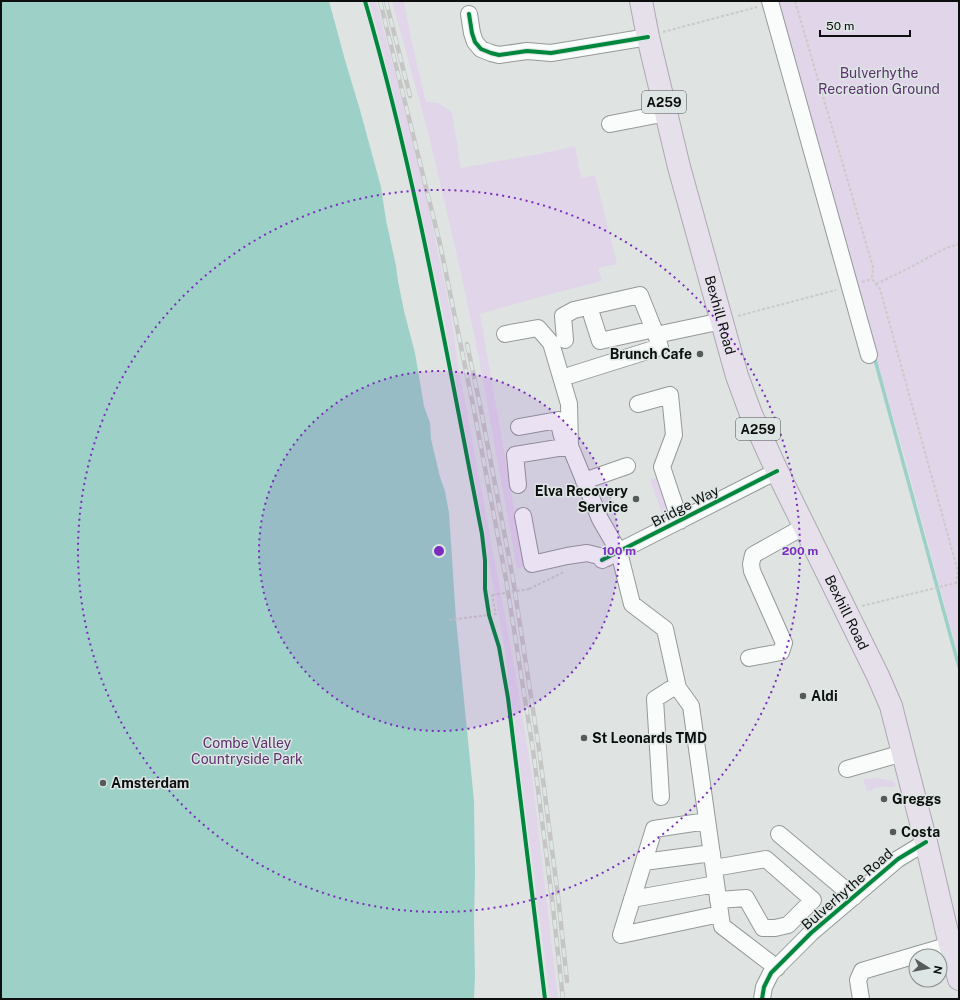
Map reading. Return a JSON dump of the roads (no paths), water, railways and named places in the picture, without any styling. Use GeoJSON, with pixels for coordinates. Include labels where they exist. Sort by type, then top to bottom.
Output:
{"type":"FeatureCollection","features":[{"type":"Feature","properties":{"kind":"highway","name":"Bexhill Road"},"geometry":{"type":"LineString","coordinates":[[641,1],[680,167],[737,376],[751,414],[777,471],[878,676],[888,700],[955,944],[959,979]]}},
{"type":"Feature","properties":{"kind":"street"},"geometry":{"type":"LineString","coordinates":[[770,2],[869,355]]}},
{"type":"Feature","properties":{"kind":"street"},"geometry":{"type":"LineString","coordinates":[[469,14],[475,42],[481,48],[491,53],[499,54],[527,51],[551,53],[648,36]]}},
{"type":"Feature","properties":{"kind":"street"},"geometry":{"type":"LineString","coordinates":[[610,124],[667,113]]}},
{"type":"Feature","properties":{"kind":"street"},"geometry":{"type":"LineString","coordinates":[[565,340],[563,316],[574,310],[640,295],[660,347],[571,375]]}},
{"type":"Feature","properties":{"kind":"street"},"geometry":{"type":"LineString","coordinates":[[592,316],[600,341],[722,320]]}},
{"type":"Feature","properties":{"kind":"street"},"geometry":{"type":"LineString","coordinates":[[505,334],[538,328],[551,343],[569,404],[570,446]]}},
{"type":"Feature","properties":{"kind":"street"},"geometry":{"type":"LineString","coordinates":[[638,404],[670,395],[674,435],[662,467],[680,521]]}},
{"type":"Feature","properties":{"kind":"street"},"geometry":{"type":"LineString","coordinates":[[519,427],[558,420],[562,436],[570,446],[600,519],[609,557],[632,604],[664,629],[678,688],[691,706],[722,926],[777,968]]}},
{"type":"Feature","properties":{"kind":"street"},"geometry":{"type":"LineString","coordinates":[[518,485],[515,455],[570,446]]}},
{"type":"Feature","properties":{"kind":"street"},"geometry":{"type":"LineString","coordinates":[[584,481],[627,466]]}},
{"type":"Feature","properties":{"kind":"street","name":"Bridge Way"},"geometry":{"type":"LineString","coordinates":[[609,557],[777,471]]}},
{"type":"Feature","properties":{"kind":"street"},"geometry":{"type":"LineString","coordinates":[[523,516],[532,564],[587,553],[609,557]]}},
{"type":"Feature","properties":{"kind":"street"},"geometry":{"type":"LineString","coordinates":[[749,658],[781,652],[784,643],[752,571],[751,564],[753,555],[804,526]]}},
{"type":"Feature","properties":{"kind":"street"},"geometry":{"type":"LineString","coordinates":[[661,796],[655,699],[677,685]]}},
{"type":"Feature","properties":{"kind":"street"},"geometry":{"type":"LineString","coordinates":[[847,769],[903,754]]}},
{"type":"Feature","properties":{"kind":"street"},"geometry":{"type":"LineString","coordinates":[[632,899],[714,868],[766,859],[813,900],[788,925],[775,928],[763,928],[746,898],[621,935],[632,899],[644,862],[654,829],[707,821]]}},
{"type":"Feature","properties":{"kind":"street"},"geometry":{"type":"LineString","coordinates":[[779,834],[854,897]]}},
{"type":"Feature","properties":{"kind":"street","name":"Bulverhythe Road"},"geometry":{"type":"LineString","coordinates":[[762,999],[764,987],[771,973],[811,933],[898,859],[926,842]]}},
{"type":"Feature","properties":{"kind":"street"},"geometry":{"type":"LineString","coordinates":[[644,862],[714,868]]}},
{"type":"Feature","properties":{"kind":"street"},"geometry":{"type":"LineString","coordinates":[[861,999],[858,980],[862,971],[955,944]]}},
{"type":"Feature","properties":{"kind":"waterway"},"geometry":{"type":"LineString","coordinates":[[874,356],[959,667]]}},
{"type":"Feature","properties":{"kind":"railway"},"geometry":{"type":"LineString","coordinates":[[380,1],[440,244],[474,410],[506,579],[533,750],[563,999]]}},
{"type":"Feature","properties":{"kind":"railway"},"geometry":{"type":"LineString","coordinates":[[386,1],[410,96]]}},
{"type":"Feature","properties":{"kind":"railway"},"geometry":{"type":"LineString","coordinates":[[467,344],[513,579],[539,749],[558,896],[567,981]]}},
{"type":"Feature","properties":{"kind":"place","name":"Brunch Cafe"},"geometry":{"type":"Point","coordinates":[700,354]}},
{"type":"Feature","properties":{"kind":"place","name":"Elva Recovery Service"},"geometry":{"type":"Point","coordinates":[636,499]}},
{"type":"Feature","properties":{"kind":"place","name":"Aldi"},"geometry":{"type":"Point","coordinates":[803,696]}},
{"type":"Feature","properties":{"kind":"place","name":"St Leonards TMD"},"geometry":{"type":"Point","coordinates":[584,738]}},
{"type":"Feature","properties":{"kind":"place","name":"Amsterdam"},"geometry":{"type":"Point","coordinates":[103,783]}},
{"type":"Feature","properties":{"kind":"place","name":"Greggs"},"geometry":{"type":"Point","coordinates":[884,799]}},
{"type":"Feature","properties":{"kind":"place","name":"Costa"},"geometry":{"type":"Point","coordinates":[893,832]}},
{"type":"Feature","properties":{"kind":"park label","name":"Bulverhythe Recreation Ground"},"geometry":{"type":"Point","coordinates":[879,82]}},
{"type":"Feature","properties":{"kind":"park label","name":"Combe Valley Countryside Park"},"geometry":{"type":"Point","coordinates":[247,752]}}]}
